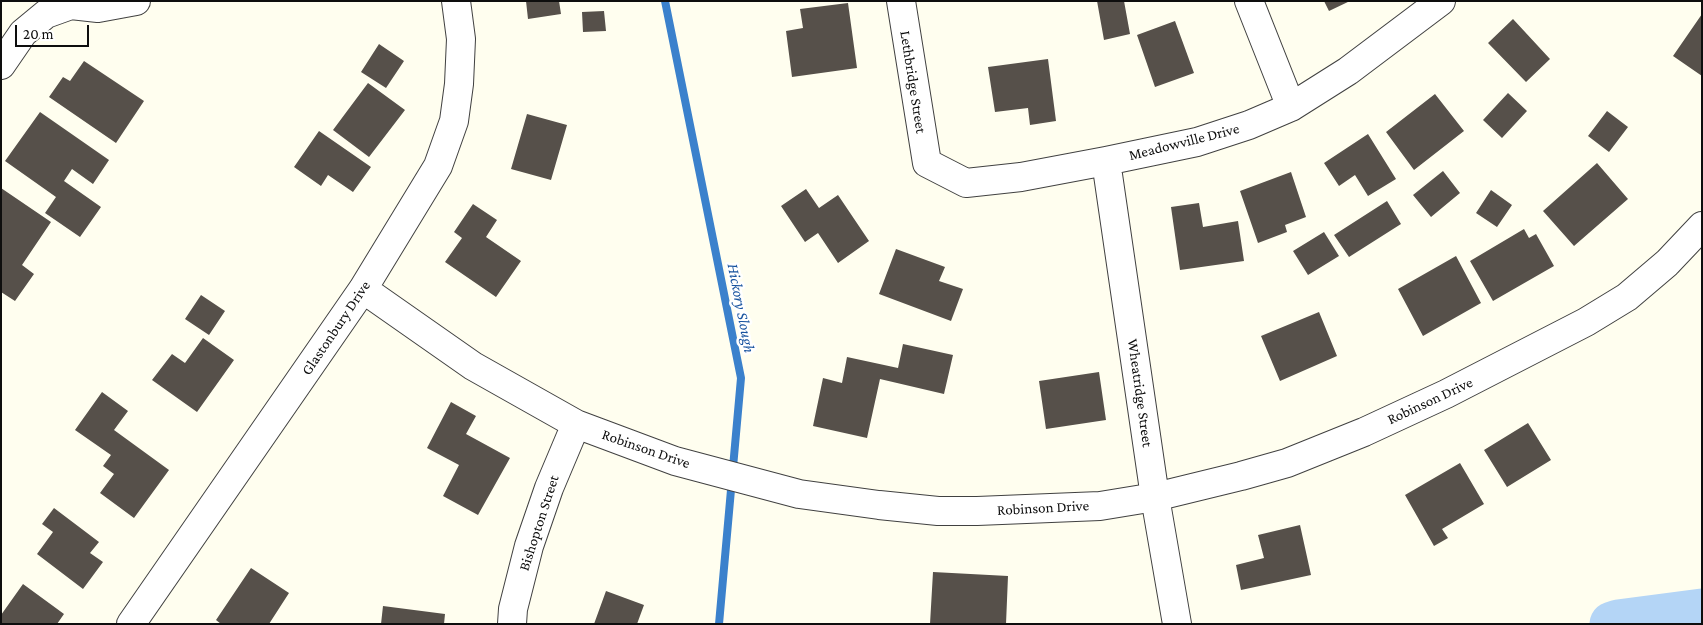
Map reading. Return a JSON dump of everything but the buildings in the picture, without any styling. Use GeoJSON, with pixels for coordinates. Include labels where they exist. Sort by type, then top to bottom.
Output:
{"type":"FeatureCollection","features":[{"type":"Feature","properties":{"kind":"street"},"geometry":{"type":"LineString","coordinates":[[1,65],[23,33],[46,14],[72,2],[98,8],[136,1]]}},
{"type":"Feature","properties":{"kind":"street","name":"Glastonbury Drive"},"geometry":{"type":"LineString","coordinates":[[131,624],[363,290],[438,166],[454,121],[459,84],[461,39],[456,1]]}},
{"type":"Feature","properties":{"kind":"street","name":"Lethbridge Street"},"geometry":{"type":"LineString","coordinates":[[901,1],[927,164]]}},
{"type":"Feature","properties":{"kind":"street"},"geometry":{"type":"LineString","coordinates":[[1249,1],[1291,106]]}},
{"type":"Feature","properties":{"kind":"street","name":"Meadowville Drive"},"geometry":{"type":"LineString","coordinates":[[927,164],[966,183],[1021,177],[1197,142],[1249,125],[1291,106],[1348,71],[1441,1]]}},
{"type":"Feature","properties":{"kind":"street","name":"Wheatridge Street"},"geometry":{"type":"LineString","coordinates":[[1106,161],[1155,497],[1177,624]]}},
{"type":"Feature","properties":{"kind":"street","name":"Robinson Drive"},"geometry":{"type":"LineString","coordinates":[[363,290],[473,366],[576,424],[675,461],[799,494],[879,506],[938,511],[1100,506],[1155,497],[1287,463],[1364,432],[1446,394],[1586,322],[1627,297],[1667,263],[1702,226]]}},
{"type":"Feature","properties":{"kind":"street","name":"Bishopton Street"},"geometry":{"type":"LineString","coordinates":[[512,624],[513,609],[529,546],[549,488],[576,424]]}},
{"type":"Feature","properties":{"kind":"waterway","name":"Hickory Slough"},"geometry":{"type":"LineString","coordinates":[[665,1],[741,378],[719,624]]}},
{"type":"Feature","properties":{"kind":"waterway"},"geometry":{"type":"LineString","coordinates":[[1612,624],[1702,611]]}}]}
